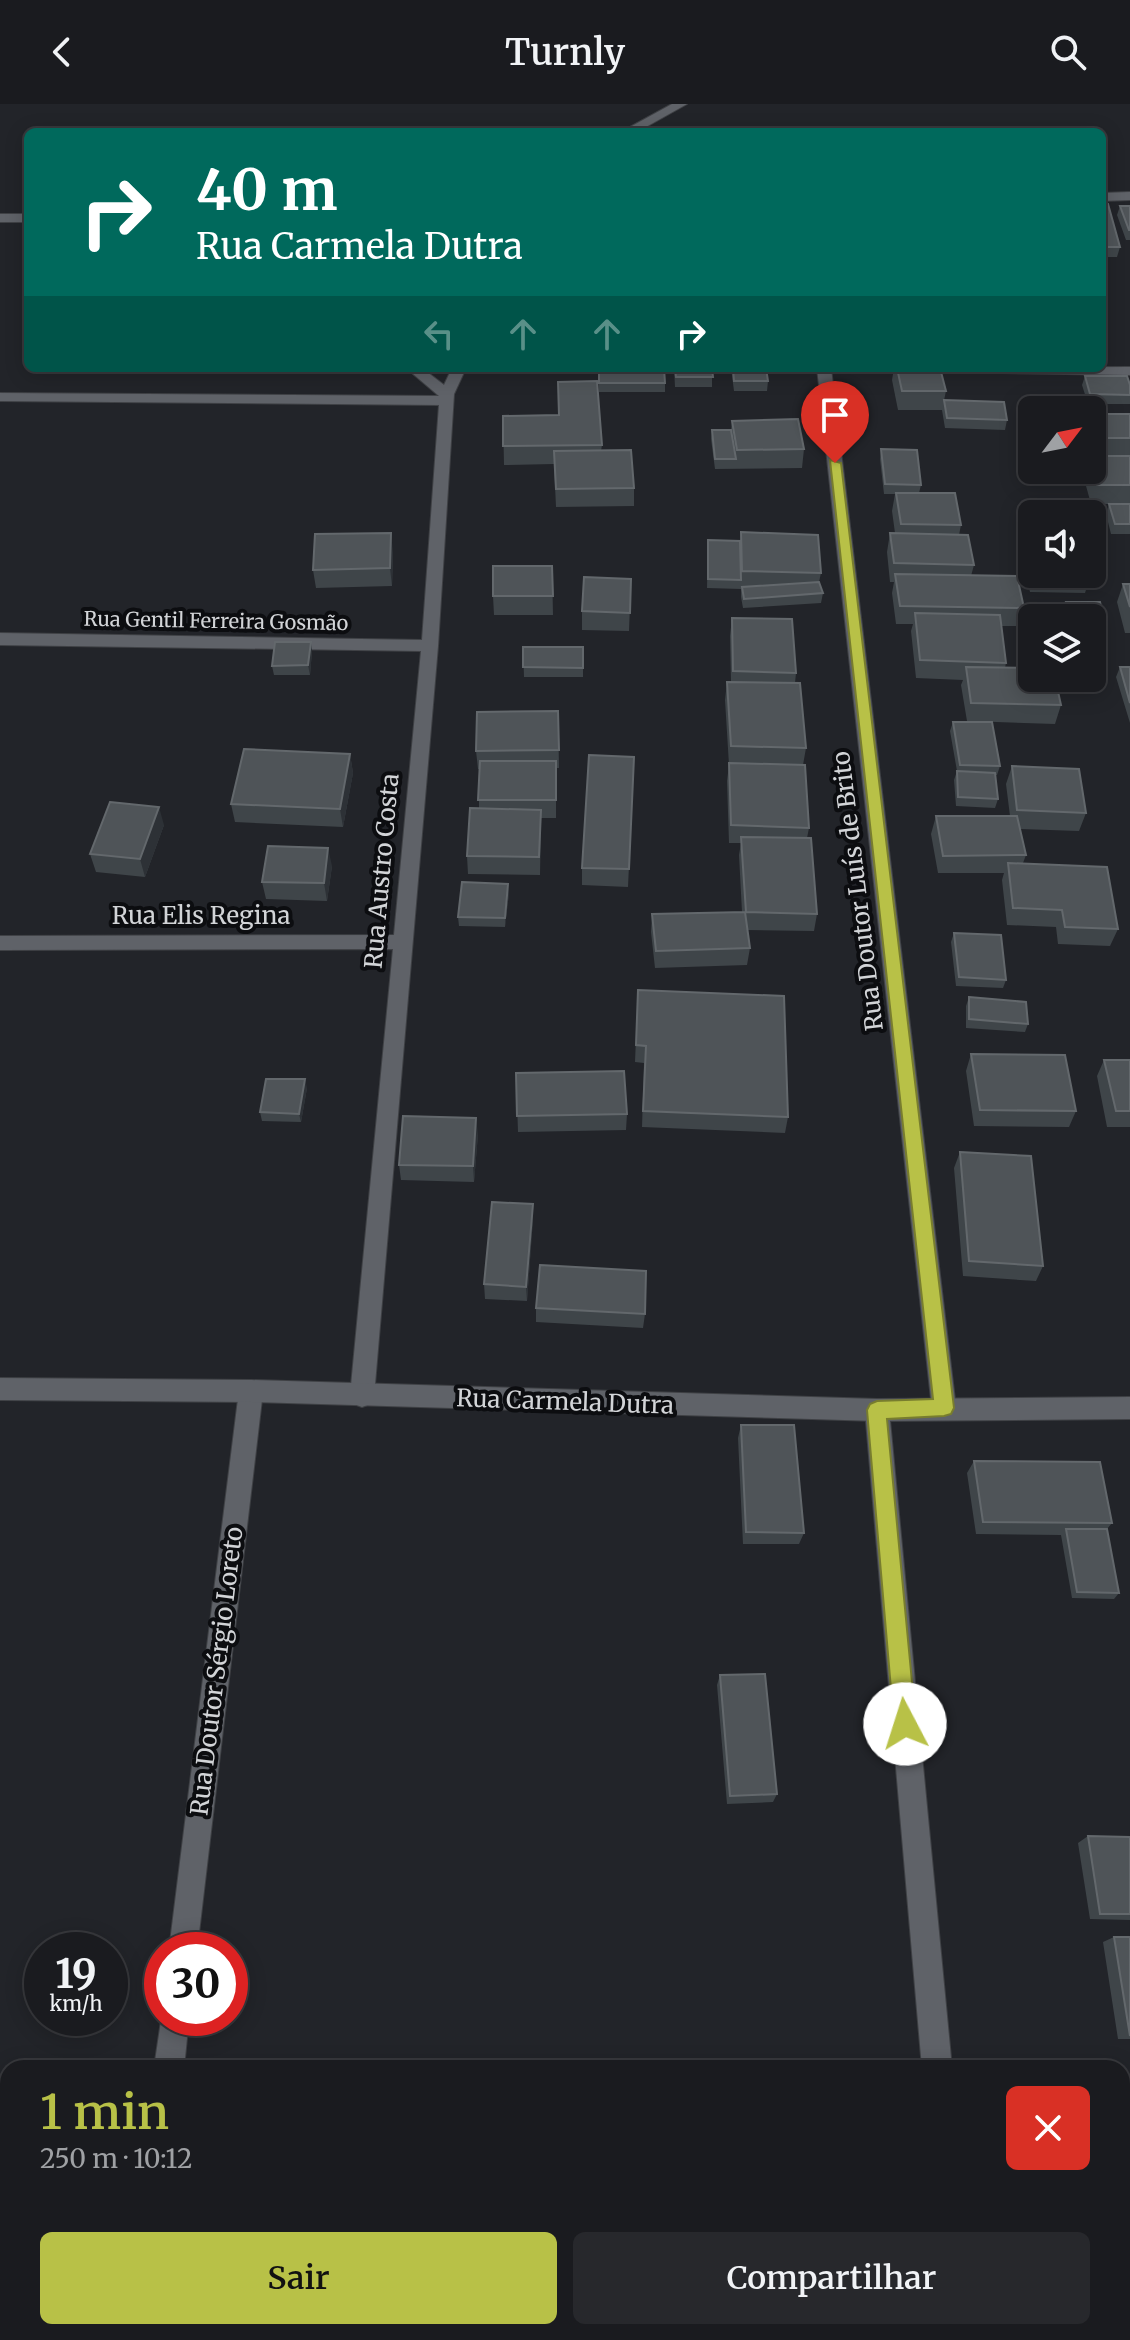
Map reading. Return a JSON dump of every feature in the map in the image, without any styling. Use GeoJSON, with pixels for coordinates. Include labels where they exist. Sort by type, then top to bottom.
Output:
{"type":"FeatureCollection","features":[{"type":"Feature","properties":{"kind":"street"},"geometry":{"type":"LineString","coordinates":[[635,128],[681,104]]}},
{"type":"Feature","properties":{"kind":"street"},"geometry":{"type":"LineString","coordinates":[[1106,197],[1130,196]]}},
{"type":"Feature","properties":{"kind":"street"},"geometry":{"type":"LineString","coordinates":[[0,218],[24,218]]}},
{"type":"Feature","properties":{"kind":"street"},"geometry":{"type":"LineString","coordinates":[[1106,371],[1130,371]]}},
{"type":"Feature","properties":{"kind":"street"},"geometry":{"type":"LineString","coordinates":[[418,372],[447,398]]}},
{"type":"Feature","properties":{"kind":"street"},"geometry":{"type":"LineString","coordinates":[[447,398],[457,372]]}},
{"type":"Feature","properties":{"kind":"street","name":"Rua Doutor Luís de Brito"},"geometry":{"type":"LineString","coordinates":[[824,372],[944,1408]]}},
{"type":"Feature","properties":{"kind":"street"},"geometry":{"type":"LineString","coordinates":[[0,397],[447,398]]}},
{"type":"Feature","properties":{"kind":"street","name":"Rua Austro Costa"},"geometry":{"type":"LineString","coordinates":[[362,1396],[430,646],[447,398]]}},
{"type":"Feature","properties":{"kind":"street","name":"Rua Gentil Ferreira Gosmão"},"geometry":{"type":"LineString","coordinates":[[0,639],[430,646]]}},
{"type":"Feature","properties":{"kind":"street","name":"Rua Elis Regina"},"geometry":{"type":"LineString","coordinates":[[0,943],[401,942]]}},
{"type":"Feature","properties":{"kind":"street","name":"Rua Carmela Dutra"},"geometry":{"type":"LineString","coordinates":[[0,1389],[251,1391],[877,1410],[1130,1408]]}},
{"type":"Feature","properties":{"kind":"street","name":"Rua Doutor Sérgio Loreto"},"geometry":{"type":"LineString","coordinates":[[185,1932],[251,1391]]}},
{"type":"Feature","properties":{"kind":"street"},"geometry":{"type":"LineString","coordinates":[[877,1410],[936,2060]]}},
{"type":"Feature","properties":{"kind":"street"},"geometry":{"type":"LineString","coordinates":[[170,2060],[173,2036]]}},
{"type":"Feature","properties":{"kind":"building"},"geometry":{"type":"Polygon","coordinates":[[[1106,204],[1108,204],[1120,247],[1106,247],[1106,204]]]}},
{"type":"Feature","properties":{"kind":"building"},"geometry":{"type":"Polygon","coordinates":[[[1120,206],[1130,206],[1130,230],[1129,230],[1120,206]]]}},
{"type":"Feature","properties":{"kind":"building"},"geometry":{"type":"Polygon","coordinates":[[[599,372],[664,372],[665,383],[599,383],[599,372]]]}},
{"type":"Feature","properties":{"kind":"building"},"geometry":{"type":"Polygon","coordinates":[[[675,372],[712,372],[713,377],[676,377],[675,372]]]}},
{"type":"Feature","properties":{"kind":"building"},"geometry":{"type":"Polygon","coordinates":[[[733,372],[767,372],[768,381],[734,381],[733,372]]]}},
{"type":"Feature","properties":{"kind":"building"},"geometry":{"type":"Polygon","coordinates":[[[898,372],[941,372],[946,391],[902,391],[898,372]]]}},
{"type":"Feature","properties":{"kind":"building"},"geometry":{"type":"Polygon","coordinates":[[[1085,376],[1127,376],[1130,395],[1090,394],[1085,376]]]}},
{"type":"Feature","properties":{"kind":"building"},"geometry":{"type":"Polygon","coordinates":[[[597,381],[602,445],[503,446],[503,416],[559,415],[558,382],[597,381]]]}},
{"type":"Feature","properties":{"kind":"building"},"geometry":{"type":"Polygon","coordinates":[[[944,400],[1004,402],[1007,420],[947,418],[944,400]]]}},
{"type":"Feature","properties":{"kind":"building"},"geometry":{"type":"Polygon","coordinates":[[[1106,414],[1130,414],[1130,438],[1106,438],[1106,414]]]}},
{"type":"Feature","properties":{"kind":"building"},"geometry":{"type":"Polygon","coordinates":[[[798,419],[804,449],[737,450],[732,421],[798,419]]]}},
{"type":"Feature","properties":{"kind":"building"},"geometry":{"type":"Polygon","coordinates":[[[712,430],[731,430],[736,459],[715,459],[712,430]]]}},
{"type":"Feature","properties":{"kind":"building"},"geometry":{"type":"Polygon","coordinates":[[[881,449],[917,450],[921,485],[885,484],[881,449]]]}},
{"type":"Feature","properties":{"kind":"building"},"geometry":{"type":"Polygon","coordinates":[[[631,450],[634,488],[556,489],[554,451],[631,450]]]}},
{"type":"Feature","properties":{"kind":"building"},"geometry":{"type":"Polygon","coordinates":[[[1106,456],[1130,456],[1130,485],[1097,485],[1106,484],[1106,456]]]}},
{"type":"Feature","properties":{"kind":"building"},"geometry":{"type":"Polygon","coordinates":[[[896,493],[955,493],[961,525],[901,524],[896,493]]]}},
{"type":"Feature","properties":{"kind":"building"},"geometry":{"type":"Polygon","coordinates":[[[1109,504],[1130,504],[1130,524],[1115,524],[1109,504]]]}},
{"type":"Feature","properties":{"kind":"building"},"geometry":{"type":"Polygon","coordinates":[[[741,532],[818,535],[821,573],[742,571],[741,532]]]}},
{"type":"Feature","properties":{"kind":"building"},"geometry":{"type":"Polygon","coordinates":[[[391,533],[390,568],[313,570],[315,534],[391,533]]]}},
{"type":"Feature","properties":{"kind":"building"},"geometry":{"type":"Polygon","coordinates":[[[890,533],[968,535],[974,565],[894,563],[890,533]]]}},
{"type":"Feature","properties":{"kind":"building"},"geometry":{"type":"Polygon","coordinates":[[[708,540],[740,541],[741,580],[708,579],[708,540]]]}},
{"type":"Feature","properties":{"kind":"building"},"geometry":{"type":"Polygon","coordinates":[[[493,566],[552,566],[553,596],[493,596],[493,566]]]}},
{"type":"Feature","properties":{"kind":"building"},"geometry":{"type":"Polygon","coordinates":[[[895,574],[1017,576],[1023,604],[1018,604],[1018,608],[900,606],[895,574]]]}},
{"type":"Feature","properties":{"kind":"building"},"geometry":{"type":"Polygon","coordinates":[[[584,577],[631,579],[630,613],[582,611],[584,577]]]}},
{"type":"Feature","properties":{"kind":"building"},"geometry":{"type":"Polygon","coordinates":[[[819,582],[823,593],[744,599],[742,587],[819,582]]]}},
{"type":"Feature","properties":{"kind":"building"},"geometry":{"type":"Polygon","coordinates":[[[1123,584],[1130,584],[1130,607],[1123,584]]]}},
{"type":"Feature","properties":{"kind":"building"},"geometry":{"type":"Polygon","coordinates":[[[1066,602],[1100,604],[1066,604],[1066,602]]]}},
{"type":"Feature","properties":{"kind":"building"},"geometry":{"type":"Polygon","coordinates":[[[915,613],[1000,615],[1006,663],[920,660],[915,613]]]}},
{"type":"Feature","properties":{"kind":"building"},"geometry":{"type":"Polygon","coordinates":[[[732,618],[792,619],[796,673],[733,671],[732,618]]]}},
{"type":"Feature","properties":{"kind":"building"},"geometry":{"type":"Polygon","coordinates":[[[275,642],[311,642],[308,665],[272,666],[275,642]]]}},
{"type":"Feature","properties":{"kind":"building"},"geometry":{"type":"Polygon","coordinates":[[[523,647],[583,647],[583,668],[523,667],[523,647]]]}},
{"type":"Feature","properties":{"kind":"building"},"geometry":{"type":"Polygon","coordinates":[[[966,667],[1018,668],[1018,692],[1058,692],[1061,705],[971,703],[966,667]]]}},
{"type":"Feature","properties":{"kind":"building"},"geometry":{"type":"Polygon","coordinates":[[[1120,667],[1130,667],[1130,703],[1120,667]]]}},
{"type":"Feature","properties":{"kind":"building"},"geometry":{"type":"Polygon","coordinates":[[[727,682],[800,683],[806,748],[731,746],[727,682]]]}},
{"type":"Feature","properties":{"kind":"building"},"geometry":{"type":"Polygon","coordinates":[[[558,711],[559,750],[476,751],[477,712],[558,711]]]}},
{"type":"Feature","properties":{"kind":"building"},"geometry":{"type":"Polygon","coordinates":[[[953,722],[992,722],[1000,766],[960,765],[953,722]]]}},
{"type":"Feature","properties":{"kind":"building"},"geometry":{"type":"Polygon","coordinates":[[[244,749],[350,754],[340,809],[231,804],[244,749]]]}},
{"type":"Feature","properties":{"kind":"building"},"geometry":{"type":"Polygon","coordinates":[[[589,755],[634,757],[629,869],[582,868],[589,755]]]}},
{"type":"Feature","properties":{"kind":"building"},"geometry":{"type":"Polygon","coordinates":[[[480,761],[556,761],[556,800],[478,800],[480,761]]]}},
{"type":"Feature","properties":{"kind":"building"},"geometry":{"type":"Polygon","coordinates":[[[729,763],[805,765],[809,828],[731,825],[729,763]]]}},
{"type":"Feature","properties":{"kind":"building"},"geometry":{"type":"Polygon","coordinates":[[[1012,766],[1079,769],[1086,813],[1017,810],[1012,766]]]}},
{"type":"Feature","properties":{"kind":"building"},"geometry":{"type":"Polygon","coordinates":[[[957,771],[995,773],[998,799],[958,797],[957,771]]]}},
{"type":"Feature","properties":{"kind":"building"},"geometry":{"type":"Polygon","coordinates":[[[110,802],[159,807],[140,859],[90,854],[110,802]]]}},
{"type":"Feature","properties":{"kind":"building"},"geometry":{"type":"Polygon","coordinates":[[[470,808],[541,810],[539,857],[467,856],[470,808]]]}},
{"type":"Feature","properties":{"kind":"building"},"geometry":{"type":"Polygon","coordinates":[[[936,816],[1017,816],[1026,855],[943,856],[936,816]]]}},
{"type":"Feature","properties":{"kind":"building"},"geometry":{"type":"Polygon","coordinates":[[[741,837],[811,838],[817,914],[746,912],[741,837]]]}},
{"type":"Feature","properties":{"kind":"building"},"geometry":{"type":"Polygon","coordinates":[[[268,846],[328,848],[324,883],[262,882],[268,846]]]}},
{"type":"Feature","properties":{"kind":"building"},"geometry":{"type":"Polygon","coordinates":[[[1008,863],[1107,867],[1118,929],[1065,927],[1062,910],[1013,908],[1008,863]]]}},
{"type":"Feature","properties":{"kind":"building"},"geometry":{"type":"Polygon","coordinates":[[[462,882],[508,884],[505,918],[458,917],[462,882]]]}},
{"type":"Feature","properties":{"kind":"building"},"geometry":{"type":"Polygon","coordinates":[[[745,912],[750,948],[656,951],[652,914],[745,912]]]}},
{"type":"Feature","properties":{"kind":"building"},"geometry":{"type":"Polygon","coordinates":[[[954,933],[1001,935],[1006,980],[959,977],[954,933]]]}},
{"type":"Feature","properties":{"kind":"building"},"geometry":{"type":"Polygon","coordinates":[[[638,990],[784,996],[788,1117],[643,1111],[646,1046],[636,1045],[638,990]]]}},
{"type":"Feature","properties":{"kind":"building"},"geometry":{"type":"Polygon","coordinates":[[[969,997],[1026,1002],[1028,1024],[969,1019],[969,997]]]}},
{"type":"Feature","properties":{"kind":"building"},"geometry":{"type":"Polygon","coordinates":[[[971,1054],[1065,1055],[1076,1111],[980,1110],[971,1054]]]}},
{"type":"Feature","properties":{"kind":"building"},"geometry":{"type":"Polygon","coordinates":[[[1104,1060],[1130,1060],[1130,1111],[1116,1111],[1104,1060]]]}},
{"type":"Feature","properties":{"kind":"building"},"geometry":{"type":"Polygon","coordinates":[[[624,1071],[627,1114],[517,1116],[516,1073],[624,1071]]]}},
{"type":"Feature","properties":{"kind":"building"},"geometry":{"type":"Polygon","coordinates":[[[266,1079],[305,1079],[299,1114],[260,1112],[266,1079]]]}},
{"type":"Feature","properties":{"kind":"building"},"geometry":{"type":"Polygon","coordinates":[[[403,1116],[476,1118],[473,1166],[399,1165],[403,1116]]]}},
{"type":"Feature","properties":{"kind":"building"},"geometry":{"type":"Polygon","coordinates":[[[960,1152],[1031,1156],[1043,1266],[969,1261],[960,1152]]]}},
{"type":"Feature","properties":{"kind":"building"},"geometry":{"type":"Polygon","coordinates":[[[492,1202],[533,1204],[526,1287],[484,1284],[492,1202]]]}},
{"type":"Feature","properties":{"kind":"building"},"geometry":{"type":"Polygon","coordinates":[[[540,1265],[646,1271],[645,1314],[536,1308],[540,1265]]]}},
{"type":"Feature","properties":{"kind":"building"},"geometry":{"type":"Polygon","coordinates":[[[741,1425],[794,1425],[804,1533],[746,1532],[741,1425]]]}},
{"type":"Feature","properties":{"kind":"building"},"geometry":{"type":"Polygon","coordinates":[[[974,1461],[1100,1462],[1112,1523],[983,1522],[974,1461]]]}},
{"type":"Feature","properties":{"kind":"building"},"geometry":{"type":"Polygon","coordinates":[[[1066,1529],[1107,1529],[1119,1593],[1077,1592],[1066,1529]]]}},
{"type":"Feature","properties":{"kind":"building"},"geometry":{"type":"Polygon","coordinates":[[[765,1674],[777,1794],[730,1796],[720,1675],[765,1674]]]}},
{"type":"Feature","properties":{"kind":"building"},"geometry":{"type":"Polygon","coordinates":[[[1088,1836],[1130,1837],[1130,1914],[1100,1914],[1088,1836]]]}},
{"type":"Feature","properties":{"kind":"building"},"geometry":{"type":"Polygon","coordinates":[[[1114,1937],[1130,1937],[1130,2036],[1114,1937]]]}},
{"type":"Feature","properties":{"kind":"route"},"geometry":{"type":"LineString","coordinates":[[835,463],[944,1408],[877,1410],[905,1724]]}}]}
